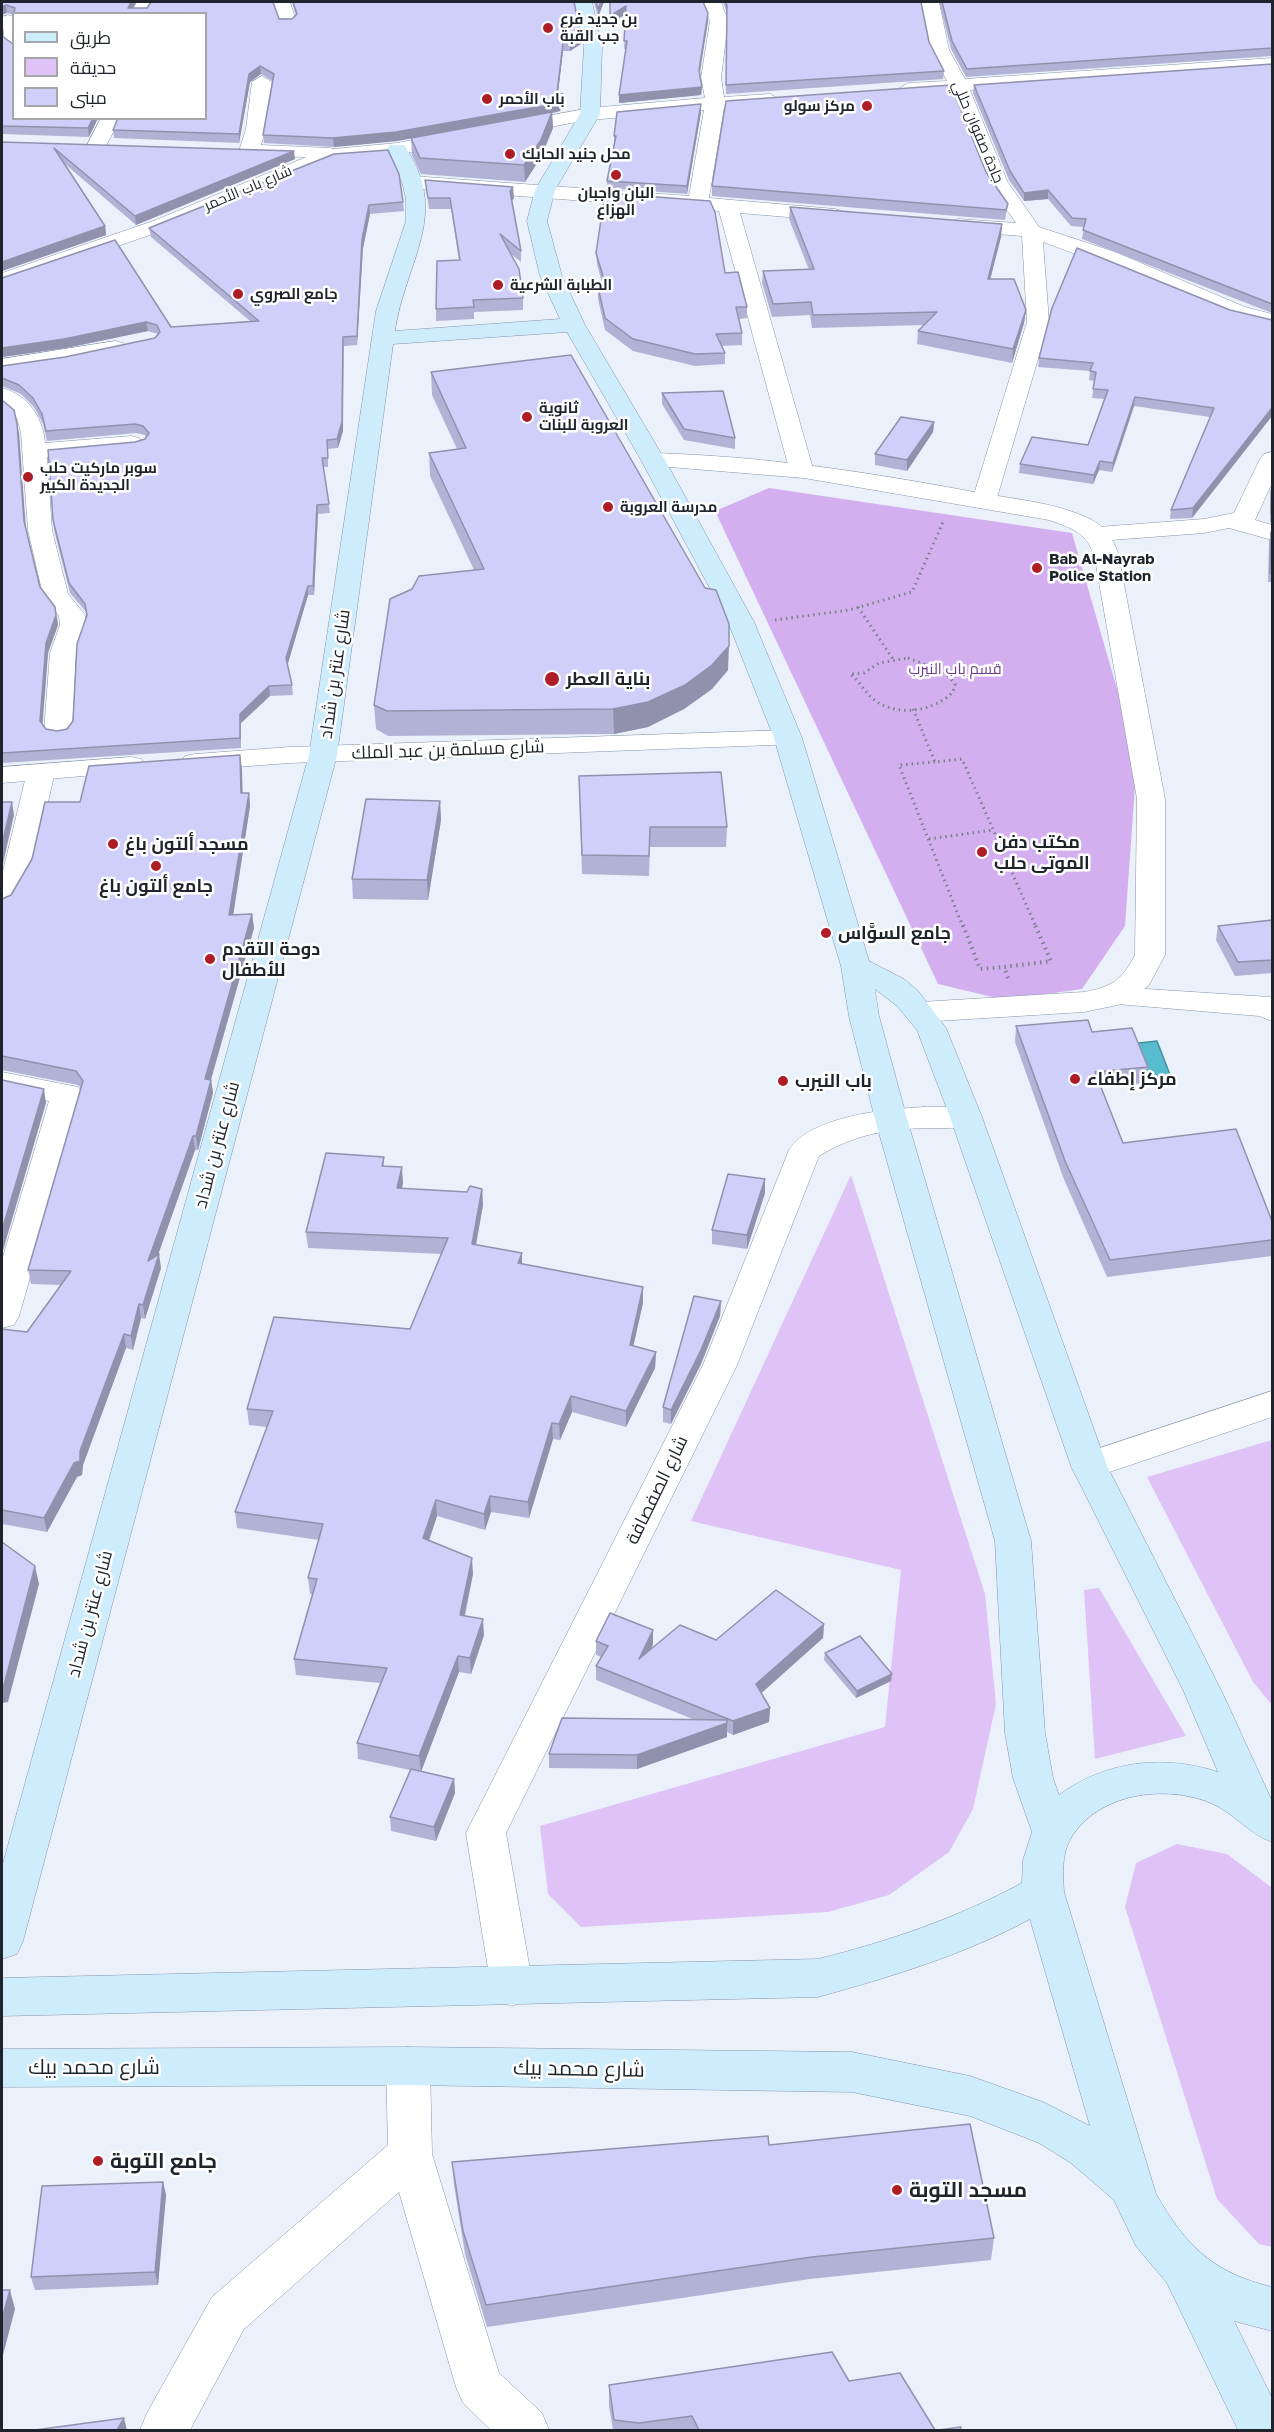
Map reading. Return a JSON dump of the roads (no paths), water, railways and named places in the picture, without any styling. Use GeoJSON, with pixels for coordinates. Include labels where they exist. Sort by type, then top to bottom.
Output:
{"type":"FeatureCollection","features":[{"type":"Feature","properties":{"kind":"main road"},"geometry":{"type":"LineString","coordinates":[[583,2],[593,46],[590,114],[545,190],[537,221],[551,276],[574,325],[653,460],[741,622],[788,738],[856,966],[864,1016],[891,1119],[1013,1541],[1025,1733],[1033,1778],[1052,1831]]}},
{"type":"Feature","properties":{"kind":"main road","name":"شارع عنتر بن شداد"},"geometry":{"type":"LineString","coordinates":[[2,1941],[323,755],[387,311],[416,221],[416,199],[412,182],[397,149]]}},
{"type":"Feature","properties":{"kind":"main road"},"geometry":{"type":"LineString","coordinates":[[384,338],[574,325]]}},
{"type":"Feature","properties":{"kind":"main road"},"geometry":{"type":"LineString","coordinates":[[856,966],[893,986],[921,1012],[931,1028],[966,1117],[1089,1466],[1263,1816]]}},
{"type":"Feature","properties":{"kind":"main road"},"geometry":{"type":"LineString","coordinates":[[1263,1816],[1223,1790],[1190,1780],[1156,1777],[1124,1781],[1094,1792],[1070,1809],[1052,1831],[1042,1861],[1043,1892],[1130,2186],[1141,2216],[1160,2245],[1185,2271],[1220,2292],[1259,2307],[1272,2309]]}},
{"type":"Feature","properties":{"kind":"main road"},"geometry":{"type":"LineString","coordinates":[[2,1997],[512,1988],[818,1978],[878,1962],[936,1942],[991,1920],[1043,1892]]}},
{"type":"Feature","properties":{"kind":"main road","name":"شارع محمد بيك"},"geometry":{"type":"LineString","coordinates":[[2,2067],[408,2066],[852,2072],[910,2080],[968,2095],[1025,2116],[1080,2144],[1130,2186]]}},
{"type":"Feature","properties":{"kind":"main road"},"geometry":{"type":"LineString","coordinates":[[1185,2271],[1263,2430]]}},
{"type":"Feature","properties":{"kind":"street"},"geometry":{"type":"LineString","coordinates":[[281,2],[287,21]]}},
{"type":"Feature","properties":{"kind":"street"},"geometry":{"type":"LineString","coordinates":[[698,204],[715,103],[711,78],[719,21],[712,2]]}},
{"type":"Feature","properties":{"kind":"street","name":"جادة صفوان حللي"},"geometry":{"type":"LineString","coordinates":[[930,2],[940,50],[959,86],[998,181],[1032,231]]}},
{"type":"Feature","properties":{"kind":"street"},"geometry":{"type":"LineString","coordinates":[[2,22],[8,21],[12,37]]}},
{"type":"Feature","properties":{"kind":"street"},"geometry":{"type":"LineString","coordinates":[[889,91],[1272,64]]}},
{"type":"Feature","properties":{"kind":"street"},"geometry":{"type":"LineString","coordinates":[[249,151],[256,129],[262,82]]}},
{"type":"Feature","properties":{"kind":"street","name":"شارع باب الأحمر"},"geometry":{"type":"LineString","coordinates":[[2,280],[163,224],[330,154],[397,149],[590,114],[783,99]]}},
{"type":"Feature","properties":{"kind":"street"},"geometry":{"type":"LineString","coordinates":[[96,147],[110,120]]}},
{"type":"Feature","properties":{"kind":"street"},"geometry":{"type":"LineString","coordinates":[[72,146],[119,148]]}},
{"type":"Feature","properties":{"kind":"street"},"geometry":{"type":"LineString","coordinates":[[225,151],[330,154]]}},
{"type":"Feature","properties":{"kind":"street"},"geometry":{"type":"LineString","coordinates":[[412,182],[545,190],[857,217]]}},
{"type":"Feature","properties":{"kind":"street"},"geometry":{"type":"LineString","coordinates":[[728,207],[802,472]]}},
{"type":"Feature","properties":{"kind":"street"},"geometry":{"type":"LineString","coordinates":[[938,224],[1032,231],[1107,257],[1237,312],[1272,321]]}},
{"type":"Feature","properties":{"kind":"street"},"geometry":{"type":"LineString","coordinates":[[984,501],[1038,322],[1032,231]]}},
{"type":"Feature","properties":{"kind":"street"},"geometry":{"type":"LineString","coordinates":[[2,366],[140,343]]}},
{"type":"Feature","properties":{"kind":"street"},"geometry":{"type":"LineString","coordinates":[[2,396],[28,415],[34,451],[40,530],[56,595],[72,615],[73,625],[63,653],[58,730]]}},
{"type":"Feature","properties":{"kind":"street"},"geometry":{"type":"LineString","coordinates":[[34,451],[136,442]]}},
{"type":"Feature","properties":{"kind":"street"},"geometry":{"type":"LineString","coordinates":[[1098,534],[1204,526],[1244,518],[1272,459]]}},
{"type":"Feature","properties":{"kind":"street"},"geometry":{"type":"LineString","coordinates":[[653,460],[698,460],[802,472],[954,496],[1054,514],[1082,522],[1098,534],[1108,553],[1110,580],[1151,799],[1149,955],[1138,978],[1116,996]]}},
{"type":"Feature","properties":{"kind":"street"},"geometry":{"type":"LineString","coordinates":[[1231,521],[1272,533]]}},
{"type":"Feature","properties":{"kind":"street","name":"شارع مسلمة بن عبد الملك"},"geometry":{"type":"LineString","coordinates":[[2,775],[323,755],[788,738]]}},
{"type":"Feature","properties":{"kind":"street"},"geometry":{"type":"LineString","coordinates":[[2,902],[18,871],[41,771]]}},
{"type":"Feature","properties":{"kind":"street"},"geometry":{"type":"LineString","coordinates":[[921,1012],[1084,1002],[1116,996],[1272,1008]]}},
{"type":"Feature","properties":{"kind":"street"},"geometry":{"type":"LineString","coordinates":[[2,1082],[67,1094],[2,1316]]}},
{"type":"Feature","properties":{"kind":"street","name":"شارع الصفصافة"},"geometry":{"type":"LineString","coordinates":[[512,1988],[486,1833],[720,1365],[805,1150],[826,1135],[891,1119],[966,1117]]}},
{"type":"Feature","properties":{"kind":"street"},"geometry":{"type":"LineString","coordinates":[[1089,1466],[1272,1404]]}},
{"type":"Feature","properties":{"kind":"street"},"geometry":{"type":"LineString","coordinates":[[408,2066],[410,2154],[480,2387],[525,2430]]}},
{"type":"Feature","properties":{"kind":"street"},"geometry":{"type":"LineString","coordinates":[[164,2430],[228,2313],[410,2154]]}},
{"type":"Feature","properties":{"kind":"water"},"geometry":{"type":"Polygon","coordinates":[[[1157,1041],[1172,1080],[1145,1083],[1130,1044],[1157,1041]]]}},
{"type":"Feature","properties":{"kind":"place","name":"بن جديد فرع جب القبة"},"geometry":{"type":"Point","coordinates":[548,28]}},
{"type":"Feature","properties":{"kind":"place","name":"باب الأحمر"},"geometry":{"type":"Point","coordinates":[487,99]}},
{"type":"Feature","properties":{"kind":"place","name":"مركز سولو"},"geometry":{"type":"Point","coordinates":[867,106]}},
{"type":"Feature","properties":{"kind":"place","name":"محل جنيد الحايك"},"geometry":{"type":"Point","coordinates":[510,154]}},
{"type":"Feature","properties":{"kind":"place","name":"البان واجبان الهزاع"},"geometry":{"type":"Point","coordinates":[616,175]}},
{"type":"Feature","properties":{"kind":"place","name":"الطبابة الشرعية"},"geometry":{"type":"Point","coordinates":[498,285]}},
{"type":"Feature","properties":{"kind":"place","name":"جامع الصروي"},"geometry":{"type":"Point","coordinates":[238,294]}},
{"type":"Feature","properties":{"kind":"place","name":"ثانوية العروبة للبنات"},"geometry":{"type":"Point","coordinates":[527,417]}},
{"type":"Feature","properties":{"kind":"place","name":"سوبر ماركيت حلب الجديدة الكبير"},"geometry":{"type":"Point","coordinates":[28,477]}},
{"type":"Feature","properties":{"kind":"place","name":"مدرسة العروبة"},"geometry":{"type":"Point","coordinates":[608,507]}},
{"type":"Feature","properties":{"kind":"place","name":"Bab Al-Nayrab Police Station"},"geometry":{"type":"Point","coordinates":[1037,568]}},
{"type":"Feature","properties":{"kind":"place","name":"بناية العطر"},"geometry":{"type":"Point","coordinates":[552,679]}},
{"type":"Feature","properties":{"kind":"place","name":"مسجد ألتون باغ"},"geometry":{"type":"Point","coordinates":[113,844]}},
{"type":"Feature","properties":{"kind":"place","name":"مكتب دفن الموتى حلب"},"geometry":{"type":"Point","coordinates":[982,852]}},
{"type":"Feature","properties":{"kind":"place","name":"جامع ألتون باغ"},"geometry":{"type":"Point","coordinates":[156,866]}},
{"type":"Feature","properties":{"kind":"place","name":"جامع السوَّاس"},"geometry":{"type":"Point","coordinates":[826,933]}},
{"type":"Feature","properties":{"kind":"place","name":"دوحة التقدم للأطفال"},"geometry":{"type":"Point","coordinates":[210,959]}},
{"type":"Feature","properties":{"kind":"place","name":"مركز إطفاء"},"geometry":{"type":"Point","coordinates":[1075,1079]}},
{"type":"Feature","properties":{"kind":"place","name":"باب النيرب"},"geometry":{"type":"Point","coordinates":[783,1081]}},
{"type":"Feature","properties":{"kind":"place","name":"جامع التوبة"},"geometry":{"type":"Point","coordinates":[98,2161]}},
{"type":"Feature","properties":{"kind":"place","name":"مسجد التوبة"},"geometry":{"type":"Point","coordinates":[897,2190]}},
{"type":"Feature","properties":{"kind":"park label","name":"قسم باب النيرب"},"geometry":{"type":"Point","coordinates":[955,669]}}]}
